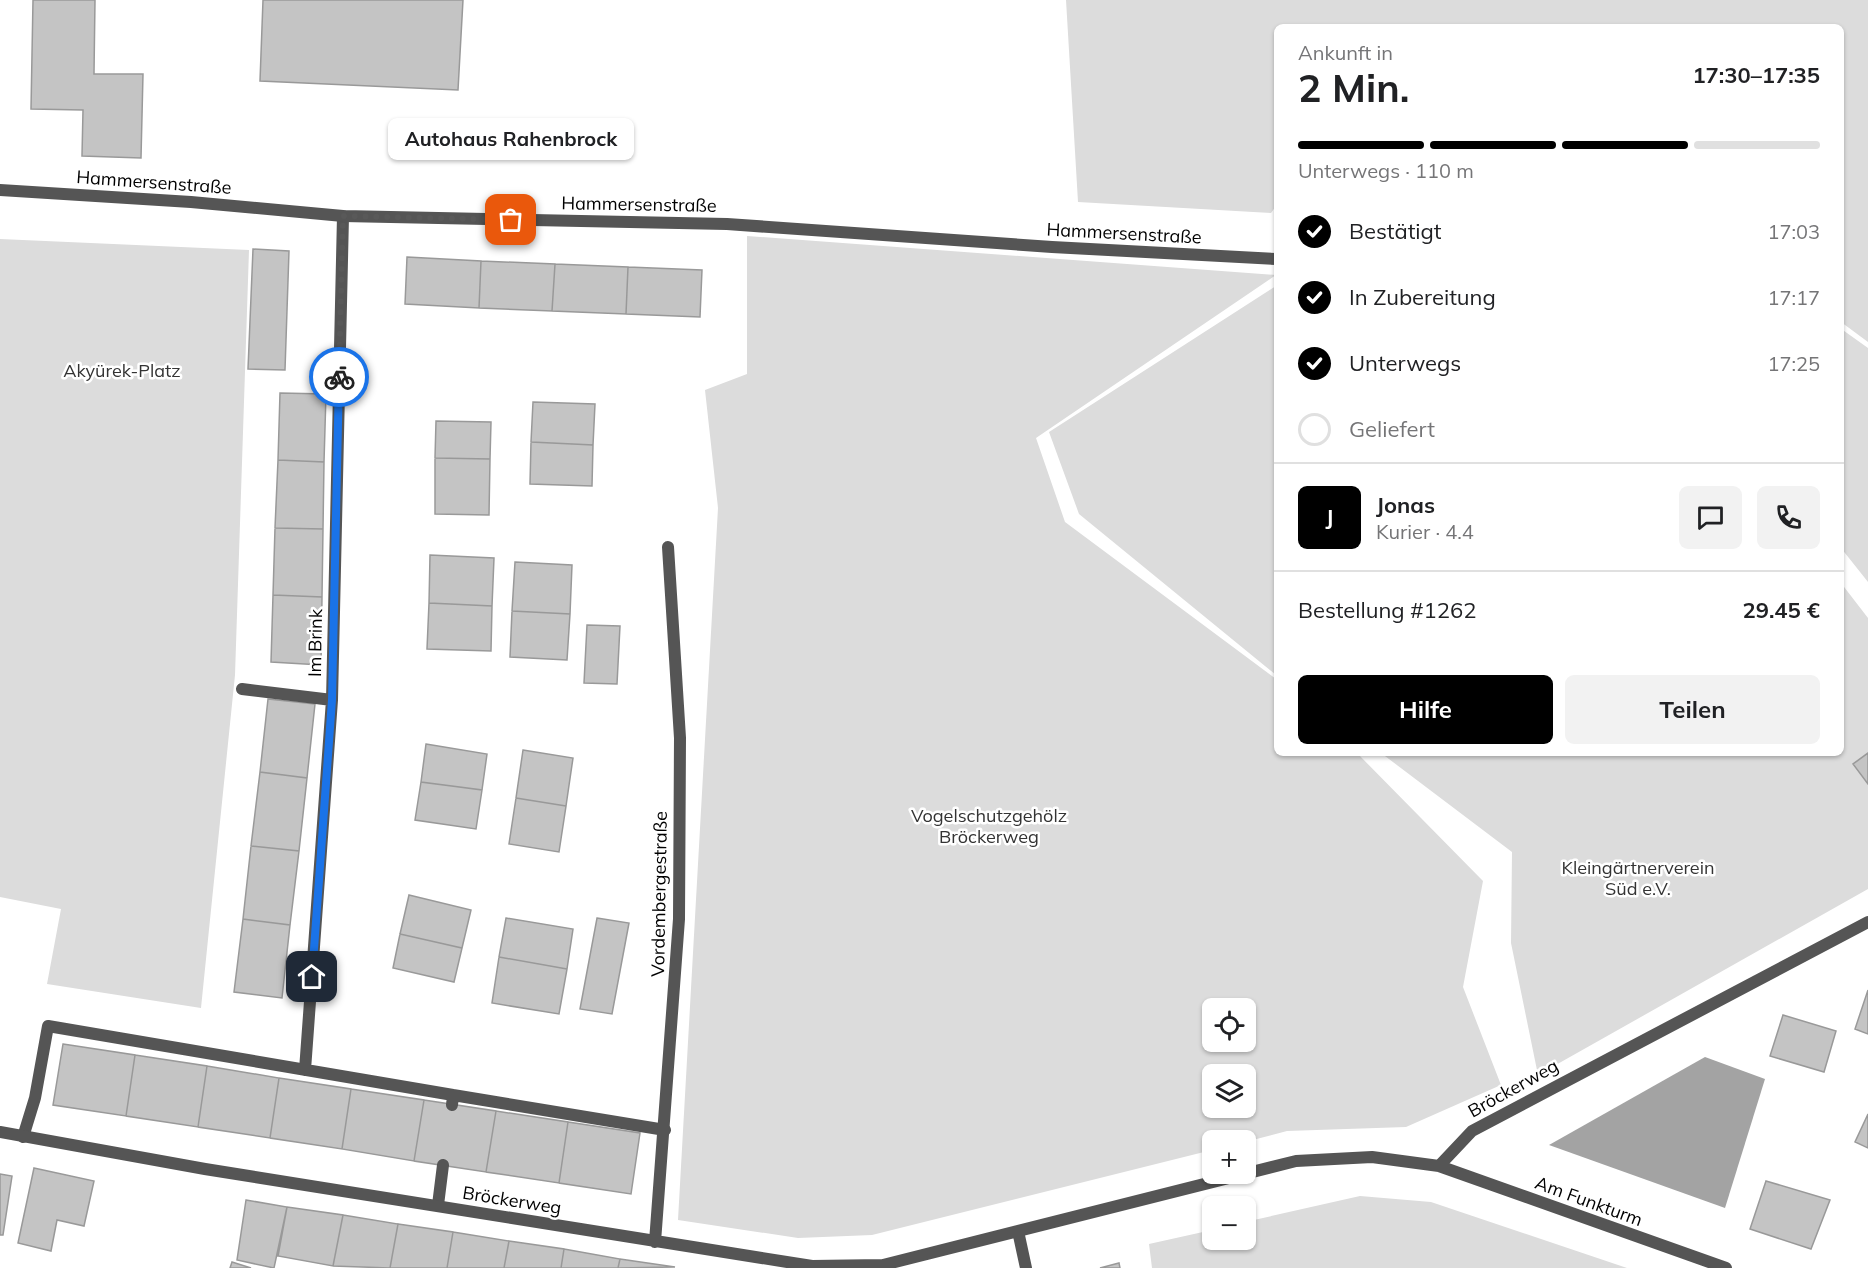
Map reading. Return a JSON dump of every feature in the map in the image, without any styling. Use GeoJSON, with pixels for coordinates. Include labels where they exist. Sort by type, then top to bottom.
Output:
{"type":"FeatureCollection","features":[{"type":"Feature","properties":{"kind":"street","name":"Hammersenstraße"},"geometry":{"type":"LineString","coordinates":[[0,190],[191,202],[343,216],[727,224],[1064,248],[1274,259]]}},
{"type":"Feature","properties":{"kind":"street","name":"Im Brink"},"geometry":{"type":"LineString","coordinates":[[305,1070],[332,700],[343,216]]}},
{"type":"Feature","properties":{"kind":"street","name":"Vordembergestraße"},"geometry":{"type":"LineString","coordinates":[[655,1242],[679,896],[680,738],[668,547]]}},
{"type":"Feature","properties":{"kind":"street"},"geometry":{"type":"LineString","coordinates":[[242,689],[332,700]]}},
{"type":"Feature","properties":{"kind":"street","name":"Bröckerweg"},"geometry":{"type":"LineString","coordinates":[[0,1132],[232,1174],[812,1266],[882,1266],[1296,1161],[1372,1157],[1439,1166],[1472,1131],[1868,922]]}},
{"type":"Feature","properties":{"kind":"street"},"geometry":{"type":"LineString","coordinates":[[23,1137],[35,1098],[48,1026],[305,1070],[453,1100],[664,1130]]}},
{"type":"Feature","properties":{"kind":"street"},"geometry":{"type":"LineString","coordinates":[[438,1206],[443,1165]]}},
{"type":"Feature","properties":{"kind":"street","name":"Am Funkturm"},"geometry":{"type":"LineString","coordinates":[[1439,1166],[1726,1268]]}},
{"type":"Feature","properties":{"kind":"street"},"geometry":{"type":"LineString","coordinates":[[1018,1231],[1026,1268]]}},
{"type":"Feature","properties":{"kind":"green space"},"geometry":{"type":"Polygon","coordinates":[[[1066,0],[1868,0],[1868,342],[1844,324],[1844,24],[1274,24],[1274,209],[1271,213],[1078,202],[1066,0]]]}},
{"type":"Feature","properties":{"kind":"green space","name":"Vogelschutzgehölz Bröckerweg"},"geometry":{"type":"Polygon","coordinates":[[[747,236],[1274,275],[1036,438],[1065,522],[1274,678],[1274,756],[1360,756],[1483,881],[1463,987],[1501,1085],[1406,1127],[1287,1131],[1256,1139],[1256,1130],[1202,1130],[1202,1152],[872,1235],[798,1238],[678,1220],[718,508],[705,390],[747,374],[747,236]]]}},
{"type":"Feature","properties":{"kind":"green space","name":"Akyürek-Platz"},"geometry":{"type":"Polygon","coordinates":[[[0,239],[249,250],[235,675],[201,1008],[47,984],[61,909],[0,897],[0,239]]]}},
{"type":"Feature","properties":{"kind":"green space"},"geometry":{"type":"Polygon","coordinates":[[[1274,287],[1274,673],[1079,514],[1049,432],[1274,287]]]}},
{"type":"Feature","properties":{"kind":"green space"},"geometry":{"type":"Polygon","coordinates":[[[1844,331],[1868,348],[1868,582],[1844,552],[1844,331]]]}},
{"type":"Feature","properties":{"kind":"green space","name":"Kleingärtnerverein Süd e.V."},"geometry":{"type":"Polygon","coordinates":[[[1844,587],[1868,618],[1868,889],[1538,1075],[1511,943],[1512,852],[1385,756],[1844,756],[1844,587]]]}},
{"type":"Feature","properties":{"kind":"green space"},"geometry":{"type":"Polygon","coordinates":[[[1360,1196],[1431,1202],[1627,1268],[1152,1268],[1149,1244],[1202,1232],[1202,1250],[1256,1250],[1256,1220],[1360,1196]]]}},
{"type":"Feature","properties":{"kind":"shaded area"},"geometry":{"type":"Polygon","coordinates":[[[1705,1057],[1765,1079],[1725,1208],[1549,1145],[1705,1057]]]}},
{"type":"Feature","properties":{"kind":"building"},"geometry":{"type":"Polygon","coordinates":[[[33,0],[95,0],[94,74],[143,74],[141,158],[82,156],[83,110],[31,109],[33,0]]]}},
{"type":"Feature","properties":{"kind":"building"},"geometry":{"type":"Polygon","coordinates":[[[263,0],[463,0],[458,90],[260,81],[263,0]]]}},
{"type":"Feature","properties":{"kind":"building"},"geometry":{"type":"Polygon","coordinates":[[[253,249],[289,251],[285,370],[248,369],[253,249]]]}},
{"type":"Feature","properties":{"kind":"building"},"geometry":{"type":"Polygon","coordinates":[[[407,257],[481,261],[479,308],[405,304],[407,257]]]}},
{"type":"Feature","properties":{"kind":"building"},"geometry":{"type":"Polygon","coordinates":[[[481,261],[555,264],[552,311],[479,308],[481,261]]]}},
{"type":"Feature","properties":{"kind":"building"},"geometry":{"type":"Polygon","coordinates":[[[555,264],[628,267],[626,314],[552,311],[555,264]]]}},
{"type":"Feature","properties":{"kind":"building"},"geometry":{"type":"Polygon","coordinates":[[[628,267],[702,270],[700,317],[626,314],[628,267]]]}},
{"type":"Feature","properties":{"kind":"building"},"geometry":{"type":"Polygon","coordinates":[[[280,393],[326,394],[324,462],[278,460],[280,393]]]}},
{"type":"Feature","properties":{"kind":"building"},"geometry":{"type":"Polygon","coordinates":[[[533,402],[595,404],[593,445],[531,442],[533,402]]]}},
{"type":"Feature","properties":{"kind":"building"},"geometry":{"type":"Polygon","coordinates":[[[436,421],[491,422],[490,459],[435,458],[436,421]]]}},
{"type":"Feature","properties":{"kind":"building"},"geometry":{"type":"Polygon","coordinates":[[[531,442],[593,445],[592,486],[530,484],[531,442]]]}},
{"type":"Feature","properties":{"kind":"building"},"geometry":{"type":"Polygon","coordinates":[[[435,458],[490,459],[489,515],[435,514],[435,458]]]}},
{"type":"Feature","properties":{"kind":"building"},"geometry":{"type":"Polygon","coordinates":[[[278,460],[324,462],[323,529],[275,528],[278,460]]]}},
{"type":"Feature","properties":{"kind":"building"},"geometry":{"type":"Polygon","coordinates":[[[275,528],[323,529],[322,597],[273,595],[275,528]]]}},
{"type":"Feature","properties":{"kind":"building"},"geometry":{"type":"Polygon","coordinates":[[[430,555],[494,558],[492,606],[429,603],[430,555]]]}},
{"type":"Feature","properties":{"kind":"building"},"geometry":{"type":"Polygon","coordinates":[[[515,562],[572,565],[570,614],[512,611],[515,562]]]}},
{"type":"Feature","properties":{"kind":"building"},"geometry":{"type":"Polygon","coordinates":[[[273,595],[322,597],[321,665],[271,662],[273,595]]]}},
{"type":"Feature","properties":{"kind":"building"},"geometry":{"type":"Polygon","coordinates":[[[429,603],[492,606],[491,651],[427,649],[429,603]]]}},
{"type":"Feature","properties":{"kind":"building"},"geometry":{"type":"Polygon","coordinates":[[[512,611],[570,614],[567,660],[510,657],[512,611]]]}},
{"type":"Feature","properties":{"kind":"building"},"geometry":{"type":"Polygon","coordinates":[[[587,625],[620,626],[617,684],[584,683],[587,625]]]}},
{"type":"Feature","properties":{"kind":"building"},"geometry":{"type":"Polygon","coordinates":[[[268,699],[315,704],[307,778],[260,772],[268,699]]]}},
{"type":"Feature","properties":{"kind":"building"},"geometry":{"type":"Polygon","coordinates":[[[426,744],[487,754],[482,790],[421,782],[426,744]]]}},
{"type":"Feature","properties":{"kind":"building"},"geometry":{"type":"Polygon","coordinates":[[[523,750],[573,758],[566,806],[516,798],[523,750]]]}},
{"type":"Feature","properties":{"kind":"building"},"geometry":{"type":"Polygon","coordinates":[[[1868,753],[1868,784],[1853,764],[1868,753]]]}},
{"type":"Feature","properties":{"kind":"building"},"geometry":{"type":"Polygon","coordinates":[[[260,772],[307,778],[299,851],[251,846],[260,772]]]}},
{"type":"Feature","properties":{"kind":"building"},"geometry":{"type":"Polygon","coordinates":[[[421,782],[482,790],[476,829],[415,820],[421,782]]]}},
{"type":"Feature","properties":{"kind":"building"},"geometry":{"type":"Polygon","coordinates":[[[516,798],[566,806],[559,852],[509,844],[516,798]]]}},
{"type":"Feature","properties":{"kind":"building"},"geometry":{"type":"Polygon","coordinates":[[[251,846],[299,851],[290,925],[243,919],[251,846]]]}},
{"type":"Feature","properties":{"kind":"building"},"geometry":{"type":"Polygon","coordinates":[[[409,895],[471,910],[462,948],[400,934],[409,895]]]}},
{"type":"Feature","properties":{"kind":"building"},"geometry":{"type":"Polygon","coordinates":[[[506,918],[573,929],[567,969],[499,957],[506,918]]]}},
{"type":"Feature","properties":{"kind":"building"},"geometry":{"type":"Polygon","coordinates":[[[597,918],[629,923],[612,1014],[580,1009],[597,918]]]}},
{"type":"Feature","properties":{"kind":"building"},"geometry":{"type":"Polygon","coordinates":[[[243,919],[290,925],[282,998],[234,992],[243,919]]]}},
{"type":"Feature","properties":{"kind":"building"},"geometry":{"type":"Polygon","coordinates":[[[400,934],[462,948],[454,982],[393,968],[400,934]]]}},
{"type":"Feature","properties":{"kind":"building"},"geometry":{"type":"Polygon","coordinates":[[[499,957],[567,969],[559,1014],[492,1003],[499,957]]]}},
{"type":"Feature","properties":{"kind":"building"},"geometry":{"type":"Polygon","coordinates":[[[1868,990],[1868,1034],[1855,1029],[1868,990]]]}},
{"type":"Feature","properties":{"kind":"building"},"geometry":{"type":"Polygon","coordinates":[[[1783,1015],[1836,1031],[1824,1072],[1770,1056],[1783,1015]]]}},
{"type":"Feature","properties":{"kind":"building"},"geometry":{"type":"Polygon","coordinates":[[[63,1044],[135,1055],[126,1116],[53,1105],[63,1044]]]}},
{"type":"Feature","properties":{"kind":"building"},"geometry":{"type":"Polygon","coordinates":[[[135,1055],[207,1066],[198,1127],[126,1116],[135,1055]]]}},
{"type":"Feature","properties":{"kind":"building"},"geometry":{"type":"Polygon","coordinates":[[[207,1066],[279,1078],[270,1138],[198,1127],[207,1066]]]}},
{"type":"Feature","properties":{"kind":"building"},"geometry":{"type":"Polygon","coordinates":[[[279,1078],[351,1089],[342,1149],[270,1138],[279,1078]]]}},
{"type":"Feature","properties":{"kind":"building"},"geometry":{"type":"Polygon","coordinates":[[[351,1089],[424,1100],[414,1161],[342,1149],[351,1089]]]}},
{"type":"Feature","properties":{"kind":"building"},"geometry":{"type":"Polygon","coordinates":[[[424,1100],[496,1111],[486,1172],[414,1161],[424,1100]]]}},
{"type":"Feature","properties":{"kind":"building"},"geometry":{"type":"Polygon","coordinates":[[[496,1111],[568,1122],[559,1183],[486,1172],[496,1111]]]}},
{"type":"Feature","properties":{"kind":"building"},"geometry":{"type":"Polygon","coordinates":[[[1868,1114],[1868,1148],[1855,1142],[1868,1114]]]}},
{"type":"Feature","properties":{"kind":"building"},"geometry":{"type":"Polygon","coordinates":[[[568,1122],[640,1133],[631,1194],[559,1183],[568,1122]]]}},
{"type":"Feature","properties":{"kind":"building"},"geometry":{"type":"Polygon","coordinates":[[[34,1168],[94,1181],[84,1226],[57,1220],[51,1251],[18,1243],[34,1168]]]}},
{"type":"Feature","properties":{"kind":"building"},"geometry":{"type":"Polygon","coordinates":[[[0,1174],[12,1176],[3,1235],[0,1235],[0,1174]]]}},
{"type":"Feature","properties":{"kind":"building"},"geometry":{"type":"Polygon","coordinates":[[[1766,1181],[1830,1200],[1811,1249],[1750,1229],[1766,1181]]]}},
{"type":"Feature","properties":{"kind":"building"},"geometry":{"type":"Polygon","coordinates":[[[246,1200],[287,1207],[274,1268],[237,1260],[246,1200]]]}},
{"type":"Feature","properties":{"kind":"building"},"geometry":{"type":"Polygon","coordinates":[[[287,1207],[343,1215],[333,1266],[278,1256],[287,1207]]]}},
{"type":"Feature","properties":{"kind":"building"},"geometry":{"type":"Polygon","coordinates":[[[343,1215],[398,1224],[390,1268],[333,1266],[343,1215]]]}},
{"type":"Feature","properties":{"kind":"building"},"geometry":{"type":"Polygon","coordinates":[[[398,1224],[453,1232],[447,1268],[390,1268],[398,1224]]]}},
{"type":"Feature","properties":{"kind":"building"},"geometry":{"type":"Polygon","coordinates":[[[453,1232],[509,1241],[504,1268],[447,1268],[453,1232]]]}},
{"type":"Feature","properties":{"kind":"building"},"geometry":{"type":"Polygon","coordinates":[[[509,1241],[564,1249],[561,1268],[504,1268],[509,1241]]]}},
{"type":"Feature","properties":{"kind":"building"},"geometry":{"type":"Polygon","coordinates":[[[564,1249],[620,1259],[618,1268],[561,1268],[564,1249]]]}},
{"type":"Feature","properties":{"kind":"building"},"geometry":{"type":"Polygon","coordinates":[[[620,1259],[675,1267],[618,1268],[620,1259]]]}},
{"type":"Feature","properties":{"kind":"building"},"geometry":{"type":"Polygon","coordinates":[[[232,1262],[251,1268],[230,1268],[232,1262]]]}},
{"type":"Feature","properties":{"kind":"building"},"geometry":{"type":"Polygon","coordinates":[[[1119,1263],[1120,1268],[1100,1268],[1119,1263]]]}},
{"type":"Feature","properties":{"kind":"way so far"},"geometry":{"type":"LineString","coordinates":[[339,377],[343,216],[511,220]]}},
{"type":"Feature","properties":{"kind":"place","name":"Autohaus Rahenbrock"},"geometry":{"type":"Point","coordinates":[511,220]}},
{"type":"Feature","properties":{"kind":"route"},"geometry":{"type":"LineString","coordinates":[[312,977],[332,700],[339,377]]}}]}
